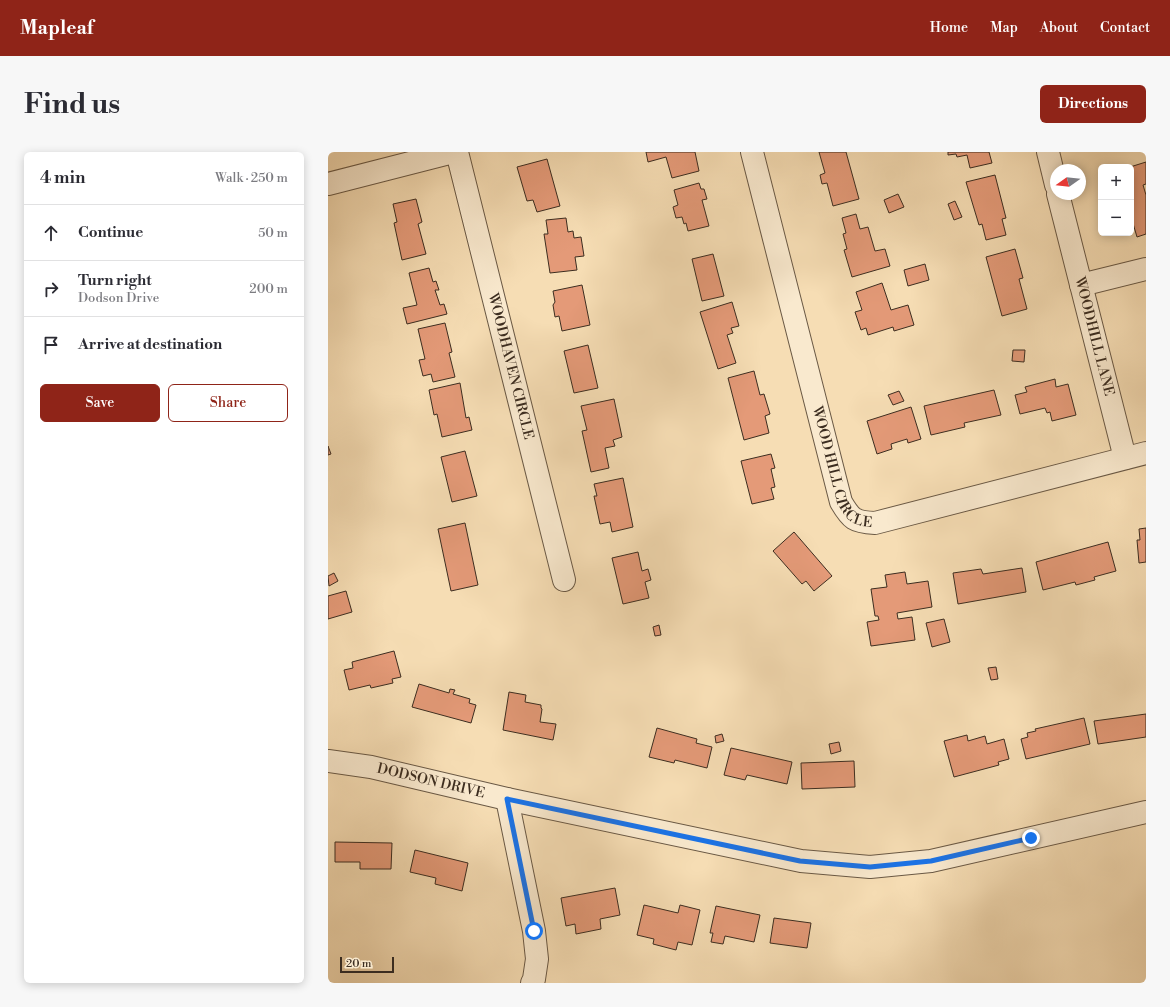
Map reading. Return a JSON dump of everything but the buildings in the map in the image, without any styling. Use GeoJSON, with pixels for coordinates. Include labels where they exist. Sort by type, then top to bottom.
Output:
{"type":"FeatureCollection","features":[{"type":"Feature","properties":{"kind":"street"},"geometry":{"type":"LineString","coordinates":[[328,184],[453,152]]}},
{"type":"Feature","properties":{"kind":"street","name":"WOODHAVEN CIRCLE"},"geometry":{"type":"LineString","coordinates":[[457,152],[564,580]]}},
{"type":"Feature","properties":{"kind":"street","name":"WOOD HILL CIRCLE"},"geometry":{"type":"LineString","coordinates":[[752,152],[841,502],[849,515],[861,522],[875,523],[1125,458]]}},
{"type":"Feature","properties":{"kind":"street"},"geometry":{"type":"LineString","coordinates":[[1048,152],[1051,164]]}},
{"type":"Feature","properties":{"kind":"street","name":"WOODHILL LANE"},"geometry":{"type":"LineString","coordinates":[[1060,200],[1125,458]]}},
{"type":"Feature","properties":{"kind":"street"},"geometry":{"type":"LineString","coordinates":[[1081,285],[1146,268]]}},
{"type":"Feature","properties":{"kind":"street"},"geometry":{"type":"LineString","coordinates":[[1125,458],[1146,453]]}},
{"type":"Feature","properties":{"kind":"street","name":"DODSON DRIVE"},"geometry":{"type":"LineString","coordinates":[[328,761],[371,767],[507,799],[800,861],[870,867],[931,861],[1146,812]]}},
{"type":"Feature","properties":{"kind":"street"},"geometry":{"type":"LineString","coordinates":[[507,799],[534,931],[537,959],[532,983]]}},
{"type":"Feature","properties":{"kind":"route"},"geometry":{"type":"LineString","coordinates":[[534,931],[507,799],[800,861],[870,867],[931,861],[1031,838]]}}]}
